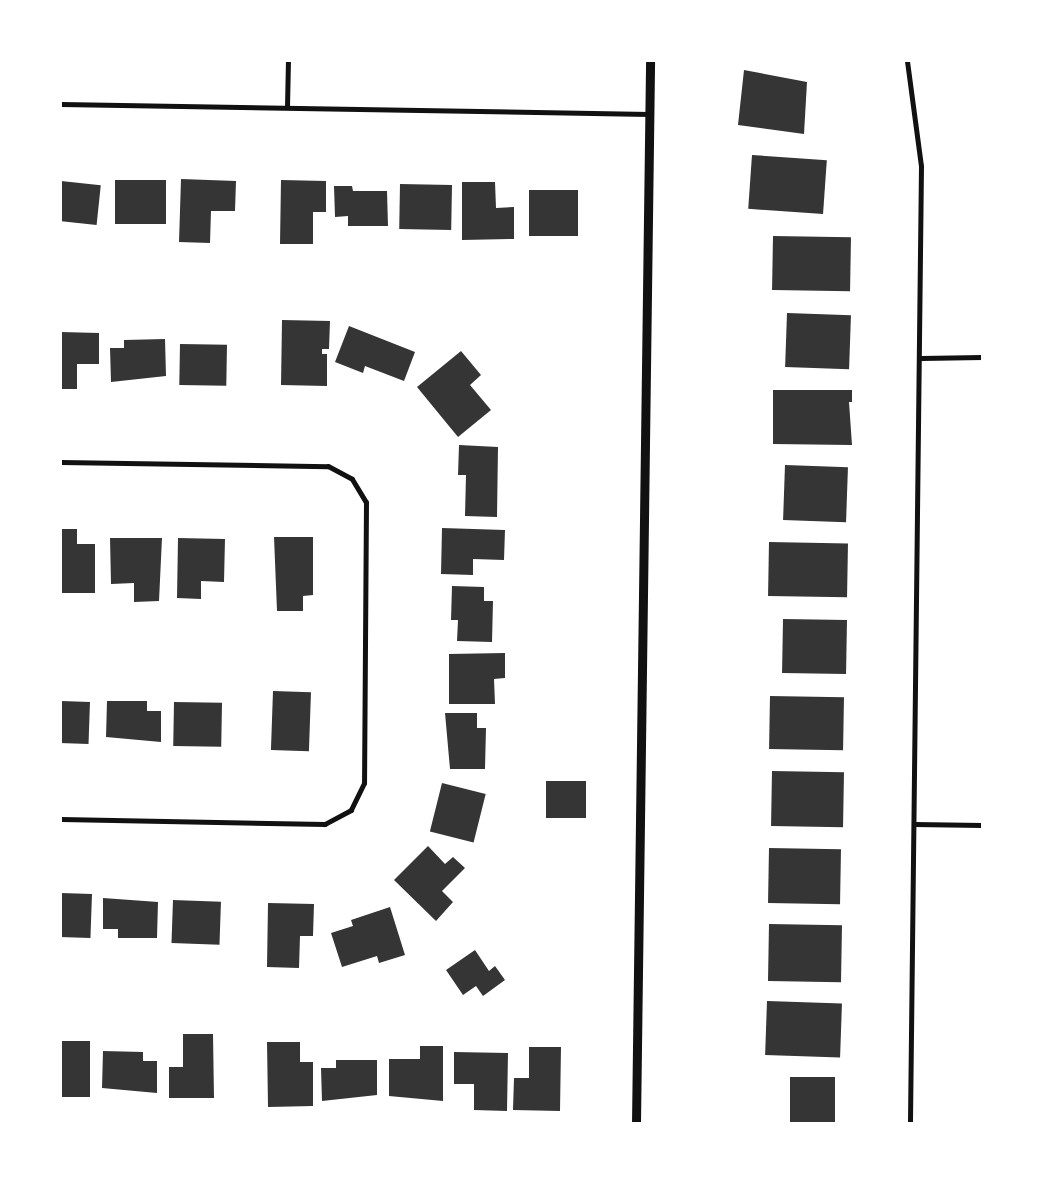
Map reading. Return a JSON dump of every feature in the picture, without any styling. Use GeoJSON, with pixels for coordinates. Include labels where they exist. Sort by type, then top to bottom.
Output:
{"type":"FeatureCollection","features":[{"type":"Feature","properties":{"kind":"street"},"geometry":{"type":"LineString","coordinates":[[287,107],[288,61]]}},
{"type":"Feature","properties":{"kind":"street"},"geometry":{"type":"LineString","coordinates":[[636,1123],[650,61]]}},
{"type":"Feature","properties":{"kind":"street"},"geometry":{"type":"LineString","coordinates":[[907,61],[921,166],[921,358],[910,1123]]}},
{"type":"Feature","properties":{"kind":"street"},"geometry":{"type":"LineString","coordinates":[[61,104],[649,114]]}},
{"type":"Feature","properties":{"kind":"street"},"geometry":{"type":"LineString","coordinates":[[921,358],[982,357]]}},
{"type":"Feature","properties":{"kind":"street"},"geometry":{"type":"LineString","coordinates":[[61,462],[328,466],[352,479],[366,502],[366,511],[364,783],[351,810],[325,824],[61,819]]}},
{"type":"Feature","properties":{"kind":"street"},"geometry":{"type":"LineString","coordinates":[[914,824],[982,825]]}},
{"type":"Feature","properties":{"kind":"building"},"geometry":{"type":"Polygon","coordinates":[[[744,70],[807,82],[804,134],[738,125],[744,70]]]}},
{"type":"Feature","properties":{"kind":"building"},"geometry":{"type":"Polygon","coordinates":[[[752,155],[827,160],[823,214],[748,209],[752,155]]]}},
{"type":"Feature","properties":{"kind":"building"},"geometry":{"type":"Polygon","coordinates":[[[181,179],[236,181],[235,211],[211,211],[210,243],[179,242],[181,179]]]}},
{"type":"Feature","properties":{"kind":"building"},"geometry":{"type":"Polygon","coordinates":[[[115,180],[166,180],[166,224],[115,224],[115,180]]]}},
{"type":"Feature","properties":{"kind":"building"},"geometry":{"type":"Polygon","coordinates":[[[281,180],[326,181],[326,212],[313,212],[313,244],[280,244],[281,180]]]}},
{"type":"Feature","properties":{"kind":"building"},"geometry":{"type":"Polygon","coordinates":[[[61,181],[101,185],[97,225],[61,221],[61,181]]]}},
{"type":"Feature","properties":{"kind":"building"},"geometry":{"type":"Polygon","coordinates":[[[462,182],[495,182],[496,208],[514,207],[514,239],[462,240],[462,182]]]}},
{"type":"Feature","properties":{"kind":"building"},"geometry":{"type":"Polygon","coordinates":[[[400,184],[452,185],[451,230],[399,229],[400,184]]]}},
{"type":"Feature","properties":{"kind":"building"},"geometry":{"type":"Polygon","coordinates":[[[334,186],[352,186],[353,191],[387,191],[388,226],[348,226],[348,216],[335,217],[334,186]]]}},
{"type":"Feature","properties":{"kind":"building"},"geometry":{"type":"Polygon","coordinates":[[[529,190],[578,190],[578,236],[529,236],[529,190]]]}},
{"type":"Feature","properties":{"kind":"building"},"geometry":{"type":"Polygon","coordinates":[[[773,236],[851,237],[850,291],[772,290],[773,236]]]}},
{"type":"Feature","properties":{"kind":"building"},"geometry":{"type":"Polygon","coordinates":[[[787,313],[851,315],[849,369],[785,367],[787,313]]]}},
{"type":"Feature","properties":{"kind":"building"},"geometry":{"type":"Polygon","coordinates":[[[282,320],[330,321],[329,349],[322,349],[322,354],[327,354],[327,386],[281,385],[282,320]]]}},
{"type":"Feature","properties":{"kind":"building"},"geometry":{"type":"Polygon","coordinates":[[[349,326],[415,352],[404,381],[365,366],[363,373],[335,362],[349,326]]]}},
{"type":"Feature","properties":{"kind":"building"},"geometry":{"type":"Polygon","coordinates":[[[61,332],[99,333],[99,364],[77,364],[77,389],[61,389],[61,332]]]}},
{"type":"Feature","properties":{"kind":"building"},"geometry":{"type":"Polygon","coordinates":[[[165,339],[166,376],[111,382],[110,348],[124,348],[124,340],[165,339]]]}},
{"type":"Feature","properties":{"kind":"building"},"geometry":{"type":"Polygon","coordinates":[[[180,344],[227,345],[226,386],[179,385],[180,344]]]}},
{"type":"Feature","properties":{"kind":"building"},"geometry":{"type":"Polygon","coordinates":[[[461,351],[481,375],[470,385],[491,410],[458,437],[417,387],[461,351]]]}},
{"type":"Feature","properties":{"kind":"building"},"geometry":{"type":"Polygon","coordinates":[[[773,390],[852,390],[852,402],[849,402],[852,445],[773,444],[773,390]]]}},
{"type":"Feature","properties":{"kind":"building"},"geometry":{"type":"Polygon","coordinates":[[[459,445],[498,447],[497,517],[465,516],[466,475],[458,475],[459,445]]]}},
{"type":"Feature","properties":{"kind":"building"},"geometry":{"type":"Polygon","coordinates":[[[785,465],[848,467],[846,522],[783,520],[785,465]]]}},
{"type":"Feature","properties":{"kind":"building"},"geometry":{"type":"Polygon","coordinates":[[[442,528],[505,530],[504,560],[473,559],[473,575],[441,574],[442,528]]]}},
{"type":"Feature","properties":{"kind":"building"},"geometry":{"type":"Polygon","coordinates":[[[61,529],[77,529],[77,544],[95,544],[95,593],[61,593],[61,529]]]}},
{"type":"Feature","properties":{"kind":"building"},"geometry":{"type":"Polygon","coordinates":[[[274,537],[313,537],[313,595],[303,596],[303,611],[277,611],[274,537]]]}},
{"type":"Feature","properties":{"kind":"building"},"geometry":{"type":"Polygon","coordinates":[[[110,538],[162,538],[159,601],[134,602],[134,583],[111,584],[110,538]]]}},
{"type":"Feature","properties":{"kind":"building"},"geometry":{"type":"Polygon","coordinates":[[[178,538],[225,539],[224,582],[201,581],[201,599],[177,598],[178,538]]]}},
{"type":"Feature","properties":{"kind":"building"},"geometry":{"type":"Polygon","coordinates":[[[769,542],[848,543],[847,597],[768,596],[769,542]]]}},
{"type":"Feature","properties":{"kind":"building"},"geometry":{"type":"Polygon","coordinates":[[[452,586],[484,587],[484,601],[493,601],[492,642],[457,641],[458,620],[451,620],[452,586]]]}},
{"type":"Feature","properties":{"kind":"building"},"geometry":{"type":"Polygon","coordinates":[[[783,619],[847,620],[846,674],[782,673],[783,619]]]}},
{"type":"Feature","properties":{"kind":"building"},"geometry":{"type":"Polygon","coordinates":[[[505,653],[505,678],[494,679],[495,704],[449,704],[449,654],[505,653]]]}},
{"type":"Feature","properties":{"kind":"building"},"geometry":{"type":"Polygon","coordinates":[[[273,691],[311,692],[309,751],[271,750],[273,691]]]}},
{"type":"Feature","properties":{"kind":"building"},"geometry":{"type":"Polygon","coordinates":[[[770,696],[844,697],[843,750],[769,749],[770,696]]]}},
{"type":"Feature","properties":{"kind":"building"},"geometry":{"type":"Polygon","coordinates":[[[61,701],[90,702],[89,744],[61,743],[61,701]]]}},
{"type":"Feature","properties":{"kind":"building"},"geometry":{"type":"Polygon","coordinates":[[[107,701],[147,701],[147,711],[161,711],[161,742],[106,737],[107,701]]]}},
{"type":"Feature","properties":{"kind":"building"},"geometry":{"type":"Polygon","coordinates":[[[174,702],[222,703],[221,747],[173,746],[174,702]]]}},
{"type":"Feature","properties":{"kind":"building"},"geometry":{"type":"Polygon","coordinates":[[[445,713],[477,713],[477,728],[486,728],[485,769],[450,769],[445,713]]]}},
{"type":"Feature","properties":{"kind":"building"},"geometry":{"type":"Polygon","coordinates":[[[772,771],[844,772],[843,827],[771,826],[772,771]]]}},
{"type":"Feature","properties":{"kind":"building"},"geometry":{"type":"Polygon","coordinates":[[[546,781],[586,781],[586,818],[546,818],[546,781]]]}},
{"type":"Feature","properties":{"kind":"building"},"geometry":{"type":"Polygon","coordinates":[[[442,783],[486,794],[474,842],[430,832],[442,783]]]}},
{"type":"Feature","properties":{"kind":"building"},"geometry":{"type":"Polygon","coordinates":[[[428,846],[445,864],[453,857],[465,868],[442,891],[453,902],[436,921],[394,880],[428,846]]]}},
{"type":"Feature","properties":{"kind":"building"},"geometry":{"type":"Polygon","coordinates":[[[769,848],[841,849],[840,904],[768,903],[769,848]]]}},
{"type":"Feature","properties":{"kind":"building"},"geometry":{"type":"Polygon","coordinates":[[[61,893],[92,894],[90,938],[61,937],[61,893]]]}},
{"type":"Feature","properties":{"kind":"building"},"geometry":{"type":"Polygon","coordinates":[[[103,898],[158,902],[157,938],[118,938],[118,929],[103,929],[103,898]]]}},
{"type":"Feature","properties":{"kind":"building"},"geometry":{"type":"Polygon","coordinates":[[[173,900],[221,902],[219,945],[171,943],[173,900]]]}},
{"type":"Feature","properties":{"kind":"building"},"geometry":{"type":"Polygon","coordinates":[[[268,903],[314,904],[313,936],[300,936],[299,968],[267,967],[268,903]]]}},
{"type":"Feature","properties":{"kind":"building"},"geometry":{"type":"Polygon","coordinates":[[[390,907],[405,955],[379,963],[377,956],[342,967],[331,933],[353,926],[351,920],[390,907]]]}},
{"type":"Feature","properties":{"kind":"building"},"geometry":{"type":"Polygon","coordinates":[[[769,924],[842,925],[841,982],[768,981],[769,924]]]}},
{"type":"Feature","properties":{"kind":"building"},"geometry":{"type":"Polygon","coordinates":[[[475,950],[489,971],[495,966],[505,980],[483,996],[476,986],[463,995],[446,970],[475,950]]]}},
{"type":"Feature","properties":{"kind":"building"},"geometry":{"type":"Polygon","coordinates":[[[767,1001],[842,1004],[840,1058],[765,1055],[767,1001]]]}},
{"type":"Feature","properties":{"kind":"building"},"geometry":{"type":"Polygon","coordinates":[[[183,1034],[213,1034],[214,1098],[169,1098],[169,1067],[183,1067],[183,1034]]]}},
{"type":"Feature","properties":{"kind":"building"},"geometry":{"type":"Polygon","coordinates":[[[61,1041],[90,1041],[90,1097],[61,1097],[61,1041]]]}},
{"type":"Feature","properties":{"kind":"building"},"geometry":{"type":"Polygon","coordinates":[[[267,1042],[300,1042],[300,1062],[313,1062],[313,1106],[268,1107],[267,1042]]]}},
{"type":"Feature","properties":{"kind":"building"},"geometry":{"type":"Polygon","coordinates":[[[420,1046],[443,1046],[443,1101],[389,1096],[389,1059],[420,1059],[420,1046]]]}},
{"type":"Feature","properties":{"kind":"building"},"geometry":{"type":"Polygon","coordinates":[[[529,1047],[561,1047],[560,1111],[513,1110],[514,1078],[529,1078],[529,1047]]]}},
{"type":"Feature","properties":{"kind":"building"},"geometry":{"type":"Polygon","coordinates":[[[103,1051],[143,1052],[143,1061],[157,1061],[157,1093],[102,1088],[103,1051]]]}},
{"type":"Feature","properties":{"kind":"building"},"geometry":{"type":"Polygon","coordinates":[[[454,1052],[508,1053],[507,1111],[474,1110],[474,1084],[454,1084],[454,1052]]]}},
{"type":"Feature","properties":{"kind":"building"},"geometry":{"type":"Polygon","coordinates":[[[336,1060],[377,1060],[377,1095],[322,1101],[321,1068],[336,1068],[336,1060]]]}},
{"type":"Feature","properties":{"kind":"building"},"geometry":{"type":"Polygon","coordinates":[[[790,1077],[835,1077],[835,1123],[790,1123],[790,1077]]]}}]}
